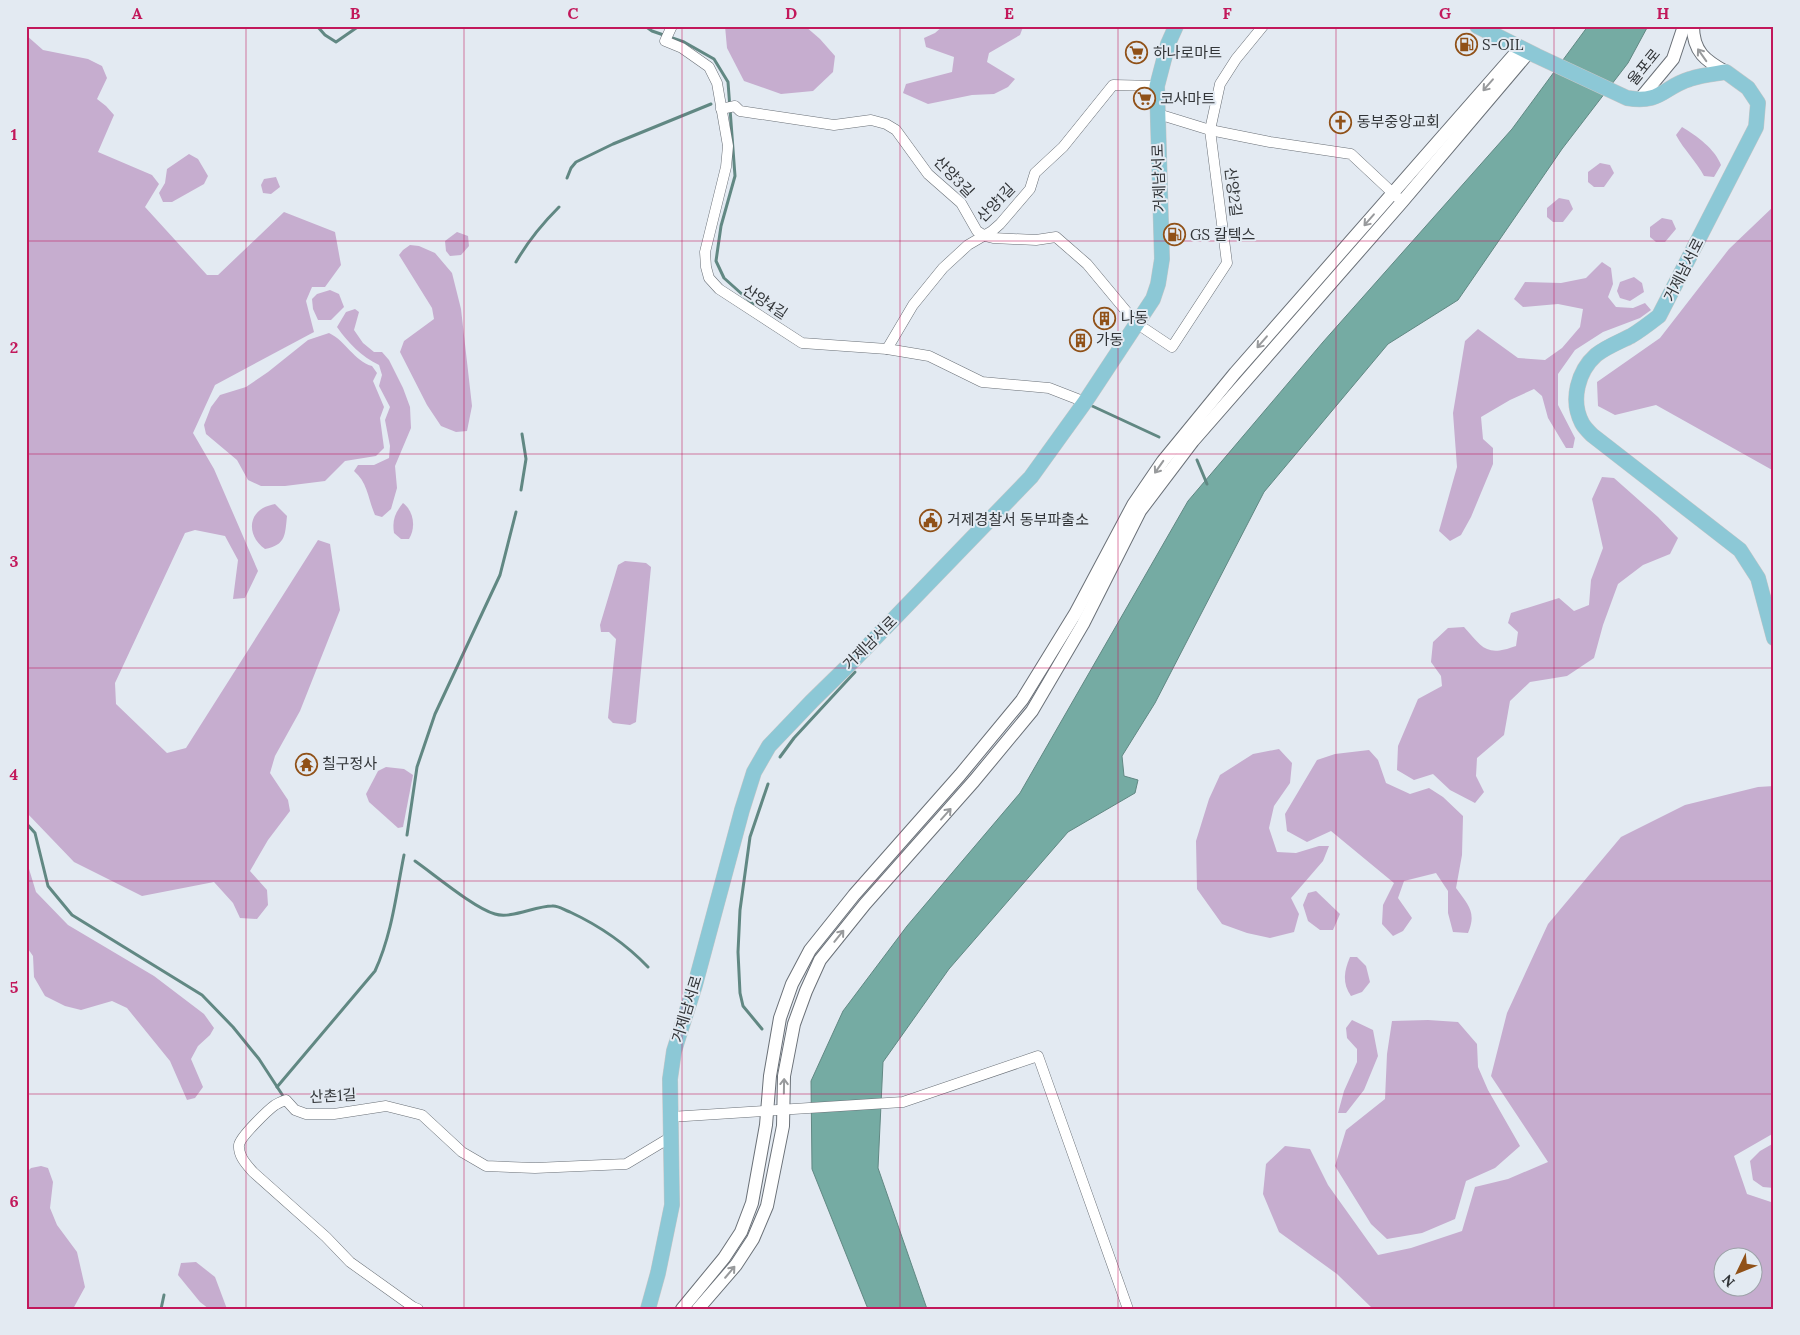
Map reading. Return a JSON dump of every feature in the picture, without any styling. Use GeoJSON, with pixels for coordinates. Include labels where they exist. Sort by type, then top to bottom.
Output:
{"type":"FeatureCollection","features":[{"type":"Feature","properties":{"kind":"main road","name":"거제남서로"},"geometry":{"type":"LineString","coordinates":[[648,1309],[672,1205],[670,1079],[674,1051],[695,986],[754,772],[769,746],[1032,477],[1085,402],[1153,299],[1158,284],[1162,259],[1157,86],[1168,44],[1176,26]]}},
{"type":"Feature","properties":{"kind":"main road"},"geometry":{"type":"LineString","coordinates":[[1477,26],[1531,53],[1633,99],[1652,99],[1689,79],[1726,72]]}},
{"type":"Feature","properties":{"kind":"main road","name":"거제남서로"},"geometry":{"type":"LineString","coordinates":[[1726,72],[1748,88],[1758,103],[1756,127],[1660,316],[1596,356],[1582,374],[1575,397],[1582,424],[1592,435],[1740,550],[1758,578],[1774,638]]}},
{"type":"Feature","properties":{"kind":"street","name":"산양4길"},"geometry":{"type":"LineString","coordinates":[[672,26],[664,41],[682,48],[709,67],[717,83],[728,146],[726,167],[705,252],[709,278],[719,289],[802,343],[887,349],[929,356],[982,382],[1049,388],[1085,402]]}},
{"type":"Feature","properties":{"kind":"street","name":"산양2길"},"geometry":{"type":"LineString","coordinates":[[1136,323],[1172,347],[1227,263],[1210,130],[1220,84],[1236,58],[1263,26]]}},
{"type":"Feature","properties":{"kind":"street","name":"율포로"},"geometry":{"type":"LineString","coordinates":[[1633,99],[1673,60],[1684,26]]}},
{"type":"Feature","properties":{"kind":"street"},"geometry":{"type":"LineString","coordinates":[[1693,26],[1697,49],[1707,62],[1726,72]]}},
{"type":"Feature","properties":{"kind":"street"},"geometry":{"type":"LineString","coordinates":[[698,1309],[736,1265],[756,1231],[767,1206],[783,1126],[784,1076],[794,1024],[820,960],[865,904],[974,781],[1032,711],[1083,624],[1140,511],[1193,441],[1398,197],[1492,97],[1502,92],[1531,53]]}},
{"type":"Feature","properties":{"kind":"street"},"geometry":{"type":"LineString","coordinates":[[682,1309],[724,1258],[741,1232],[752,1203],[766,1125],[770,1076],[780,1018],[792,984],[810,950],[854,895],[960,776],[1022,700],[1075,614],[1133,505],[1163,461],[1236,373],[1531,53]]}},
{"type":"Feature","properties":{"kind":"street","name":"산양1길"},"geometry":{"type":"LineString","coordinates":[[887,349],[913,305],[943,268],[968,245],[985,236],[1000,224],[1030,189],[1035,173],[1063,147],[1113,85],[1157,86]]}},
{"type":"Feature","properties":{"kind":"street","name":"산양3길"},"geometry":{"type":"LineString","coordinates":[[721,110],[735,106],[740,111],[834,125],[871,120],[886,124],[896,130],[928,174],[961,203],[976,231],[985,236]]}},
{"type":"Feature","properties":{"kind":"street"},"geometry":{"type":"LineString","coordinates":[[1158,114],[1210,130],[1270,142],[1351,154],[1398,197]]}},
{"type":"Feature","properties":{"kind":"street"},"geometry":{"type":"LineString","coordinates":[[985,236],[1036,240],[1056,238],[1087,264],[1136,323]]}},
{"type":"Feature","properties":{"kind":"street"},"geometry":{"type":"LineString","coordinates":[[670,1117],[903,1102],[1038,1056],[1128,1309]]}},
{"type":"Feature","properties":{"kind":"street","name":"산촌1길"},"geometry":{"type":"LineString","coordinates":[[418,1309],[350,1262],[326,1237],[253,1172],[244,1161],[239,1144],[243,1137],[276,1104],[286,1100],[295,1110],[306,1114],[334,1114],[386,1106],[422,1115],[462,1152],[486,1166],[535,1168],[626,1164],[671,1137]]}},
{"type":"Feature","properties":{"kind":"shaded area"},"geometry":{"type":"Polygon","coordinates":[[[725,26],[805,26],[835,56],[833,72],[813,91],[781,94],[744,81],[727,48],[725,26]]]}},
{"type":"Feature","properties":{"kind":"shaded area"},"geometry":{"type":"Polygon","coordinates":[[[943,26],[1023,27],[1020,35],[989,53],[987,62],[1015,79],[1008,87],[994,94],[972,95],[928,104],[903,93],[906,84],[952,72],[954,57],[926,47],[924,38],[935,33],[943,26]]]}},
{"type":"Feature","properties":{"kind":"shaded area"},"geometry":{"type":"Polygon","coordinates":[[[1588,26],[1648,26],[1628,63],[1562,149],[1458,300],[1388,344],[1264,492],[1155,703],[1122,756],[1124,776],[1138,780],[1135,793],[1068,832],[949,969],[883,1062],[878,1168],[927,1309],[868,1309],[812,1169],[811,1081],[843,1011],[907,926],[1020,793],[1188,501],[1323,342],[1512,129],[1588,26]]]}},
{"type":"Feature","properties":{"kind":"shaded area"},"geometry":{"type":"Polygon","coordinates":[[[26,35],[43,50],[88,59],[102,66],[107,78],[97,99],[114,115],[98,152],[152,175],[159,184],[145,207],[207,275],[218,275],[284,212],[335,232],[341,265],[325,287],[312,287],[306,301],[314,332],[215,385],[193,433],[214,469],[258,571],[245,598],[233,599],[238,560],[225,536],[195,530],[185,533],[115,683],[116,704],[167,753],[186,748],[318,540],[330,544],[340,610],[300,711],[275,756],[270,773],[288,800],[290,811],[268,840],[250,871],[267,890],[268,905],[257,919],[240,918],[233,903],[214,882],[142,896],[74,862],[26,812],[26,35]]]}},
{"type":"Feature","properties":{"kind":"shaded area"},"geometry":{"type":"Polygon","coordinates":[[[1682,127],[1705,143],[1718,159],[1721,165],[1714,177],[1704,176],[1679,140],[1676,135],[1682,127]]]}},
{"type":"Feature","properties":{"kind":"shaded area"},"geometry":{"type":"Polygon","coordinates":[[[189,154],[198,159],[208,176],[204,184],[172,202],[163,202],[159,193],[165,183],[167,169],[189,154]]]}},
{"type":"Feature","properties":{"kind":"shaded area"},"geometry":{"type":"Polygon","coordinates":[[[1600,163],[1610,165],[1614,173],[1604,187],[1594,187],[1588,182],[1588,172],[1600,163]]]}},
{"type":"Feature","properties":{"kind":"shaded area"},"geometry":{"type":"Polygon","coordinates":[[[276,177],[280,187],[271,194],[263,193],[261,185],[264,179],[276,177]]]}},
{"type":"Feature","properties":{"kind":"shaded area"},"geometry":{"type":"Polygon","coordinates":[[[1559,198],[1569,200],[1573,209],[1563,222],[1553,222],[1547,217],[1547,208],[1559,198]]]}},
{"type":"Feature","properties":{"kind":"shaded area"},"geometry":{"type":"Polygon","coordinates":[[[1774,206],[1774,471],[1656,405],[1615,415],[1598,406],[1597,382],[1660,338],[1729,249],[1774,206]]]}},
{"type":"Feature","properties":{"kind":"shaded area"},"geometry":{"type":"Polygon","coordinates":[[[1662,218],[1672,220],[1676,229],[1665,242],[1656,242],[1650,237],[1650,227],[1662,218]]]}},
{"type":"Feature","properties":{"kind":"shaded area"},"geometry":{"type":"Polygon","coordinates":[[[457,232],[468,236],[469,246],[461,255],[450,256],[446,251],[445,241],[457,232]]]}},
{"type":"Feature","properties":{"kind":"shaded area"},"geometry":{"type":"Polygon","coordinates":[[[410,245],[419,246],[435,253],[452,273],[461,309],[472,406],[467,431],[456,432],[441,426],[427,405],[400,352],[404,341],[434,319],[432,308],[399,255],[410,245]]]}},
{"type":"Feature","properties":{"kind":"shaded area"},"geometry":{"type":"Polygon","coordinates":[[[1602,262],[1611,268],[1613,284],[1608,297],[1616,307],[1633,308],[1645,303],[1651,310],[1640,318],[1603,332],[1575,350],[1558,374],[1558,405],[1575,438],[1573,448],[1566,448],[1548,418],[1542,396],[1534,389],[1481,417],[1483,439],[1493,448],[1493,464],[1471,517],[1461,535],[1450,541],[1439,531],[1457,467],[1453,413],[1465,341],[1478,329],[1518,358],[1545,360],[1562,348],[1580,327],[1583,309],[1558,304],[1523,307],[1514,299],[1525,282],[1561,283],[1586,278],[1602,262]]]}},
{"type":"Feature","properties":{"kind":"shaded area"},"geometry":{"type":"Polygon","coordinates":[[[1634,277],[1642,283],[1644,292],[1630,301],[1620,298],[1617,291],[1620,282],[1634,277]]]}},
{"type":"Feature","properties":{"kind":"shaded area"},"geometry":{"type":"Polygon","coordinates":[[[330,290],[339,294],[344,307],[331,320],[318,320],[313,309],[312,299],[317,294],[330,290]]]}},
{"type":"Feature","properties":{"kind":"shaded area"},"geometry":{"type":"Polygon","coordinates":[[[355,309],[359,312],[354,330],[363,343],[374,352],[382,352],[389,360],[410,407],[411,428],[395,466],[397,488],[391,509],[382,517],[375,515],[365,486],[354,471],[358,465],[374,465],[389,458],[390,446],[385,420],[390,407],[379,386],[382,375],[379,365],[356,349],[337,327],[346,312],[355,309]]]}},
{"type":"Feature","properties":{"kind":"shaded area"},"geometry":{"type":"Polygon","coordinates":[[[329,333],[360,360],[372,366],[377,373],[373,381],[384,407],[380,418],[384,448],[376,456],[345,461],[325,481],[285,486],[261,486],[248,480],[237,460],[206,434],[204,425],[211,407],[220,395],[246,387],[308,340],[329,333]]]}},
{"type":"Feature","properties":{"kind":"shaded area"},"geometry":{"type":"Polygon","coordinates":[[[1602,477],[1614,478],[1658,517],[1678,538],[1670,554],[1643,565],[1618,584],[1603,625],[1594,658],[1567,676],[1530,682],[1510,701],[1504,735],[1477,758],[1476,776],[1484,792],[1475,803],[1450,790],[1433,774],[1414,780],[1397,770],[1398,746],[1418,699],[1442,686],[1441,676],[1431,662],[1433,642],[1448,628],[1464,627],[1481,645],[1498,651],[1516,646],[1518,632],[1508,623],[1511,613],[1559,598],[1574,611],[1589,605],[1591,580],[1603,548],[1592,499],[1602,477]]]}},
{"type":"Feature","properties":{"kind":"shaded area"},"geometry":{"type":"Polygon","coordinates":[[[403,503],[410,510],[413,520],[413,530],[409,539],[401,539],[394,533],[393,524],[395,517],[403,503]]]}},
{"type":"Feature","properties":{"kind":"shaded area"},"geometry":{"type":"Polygon","coordinates":[[[275,504],[287,516],[285,534],[277,545],[265,549],[253,534],[252,523],[254,517],[264,507],[275,504]]]}},
{"type":"Feature","properties":{"kind":"shaded area"},"geometry":{"type":"Polygon","coordinates":[[[625,561],[646,563],[651,567],[636,722],[630,725],[613,723],[608,718],[616,639],[609,632],[601,632],[600,625],[618,565],[625,561]]]}},
{"type":"Feature","properties":{"kind":"shaded area"},"geometry":{"type":"Polygon","coordinates":[[[1279,749],[1292,763],[1290,783],[1274,806],[1269,828],[1277,852],[1296,853],[1319,846],[1329,846],[1323,861],[1291,898],[1299,914],[1294,932],[1270,938],[1247,933],[1222,924],[1197,889],[1196,841],[1209,799],[1220,775],[1253,754],[1279,749]]]}},
{"type":"Feature","properties":{"kind":"shaded area"},"geometry":{"type":"Polygon","coordinates":[[[1369,750],[1378,760],[1386,783],[1410,794],[1429,788],[1443,797],[1463,816],[1462,855],[1456,888],[1470,909],[1472,919],[1468,933],[1453,932],[1448,913],[1448,891],[1436,873],[1404,881],[1398,898],[1412,918],[1403,931],[1393,936],[1382,924],[1383,905],[1394,883],[1331,831],[1307,842],[1287,831],[1285,814],[1317,760],[1335,754],[1369,750]]]}},
{"type":"Feature","properties":{"kind":"shaded area"},"geometry":{"type":"Polygon","coordinates":[[[386,767],[404,769],[413,775],[403,827],[398,828],[369,802],[366,794],[378,771],[386,767]]]}},
{"type":"Feature","properties":{"kind":"shaded area"},"geometry":{"type":"Polygon","coordinates":[[[1774,786],[1774,1133],[1734,1156],[1747,1194],[1774,1203],[1774,1309],[1373,1309],[1337,1274],[1279,1232],[1263,1194],[1266,1164],[1285,1146],[1310,1149],[1328,1185],[1378,1255],[1411,1248],[1462,1231],[1475,1187],[1508,1179],[1548,1162],[1491,1076],[1507,1013],[1548,924],[1621,837],[1685,805],[1758,787],[1774,786]]]}},
{"type":"Feature","properties":{"kind":"shaded area"},"geometry":{"type":"Polygon","coordinates":[[[26,859],[36,892],[68,925],[154,976],[204,1014],[214,1028],[210,1035],[198,1046],[191,1059],[203,1087],[195,1098],[187,1100],[170,1061],[127,1008],[112,1001],[81,1010],[65,1006],[45,996],[34,977],[33,956],[26,946],[26,859]]]}},
{"type":"Feature","properties":{"kind":"shaded area"},"geometry":{"type":"Polygon","coordinates":[[[1316,891],[1340,914],[1333,930],[1320,930],[1308,921],[1303,905],[1308,893],[1316,891]]]}},
{"type":"Feature","properties":{"kind":"shaded area"},"geometry":{"type":"Polygon","coordinates":[[[1350,957],[1357,957],[1366,966],[1370,982],[1362,992],[1351,996],[1345,982],[1346,967],[1350,957]]]}},
{"type":"Feature","properties":{"kind":"shaded area"},"geometry":{"type":"Polygon","coordinates":[[[1352,1020],[1373,1030],[1378,1056],[1364,1090],[1346,1113],[1338,1113],[1344,1091],[1357,1062],[1357,1049],[1347,1038],[1346,1028],[1352,1020]]]}},
{"type":"Feature","properties":{"kind":"shaded area"},"geometry":{"type":"Polygon","coordinates":[[[1428,1020],[1458,1022],[1477,1044],[1478,1067],[1488,1090],[1520,1146],[1495,1168],[1466,1181],[1455,1219],[1422,1233],[1387,1239],[1371,1224],[1335,1166],[1346,1130],[1385,1099],[1387,1054],[1392,1021],[1428,1020]]]}},
{"type":"Feature","properties":{"kind":"shaded area"},"geometry":{"type":"Polygon","coordinates":[[[1774,1143],[1774,1188],[1763,1187],[1753,1180],[1750,1161],[1760,1151],[1774,1143]]]}},
{"type":"Feature","properties":{"kind":"shaded area"},"geometry":{"type":"Polygon","coordinates":[[[41,1166],[48,1168],[53,1182],[50,1208],[57,1225],[77,1252],[85,1287],[73,1309],[26,1309],[26,1173],[31,1168],[41,1166]]]}},
{"type":"Feature","properties":{"kind":"shaded area"},"geometry":{"type":"Polygon","coordinates":[[[196,1262],[215,1277],[227,1309],[209,1309],[200,1302],[178,1275],[181,1263],[196,1262]]]}},
{"type":"Feature","properties":{"kind":"waterway"},"geometry":{"type":"LineString","coordinates":[[317,26],[325,35],[336,42],[359,26]]}},
{"type":"Feature","properties":{"kind":"waterway"},"geometry":{"type":"LineString","coordinates":[[645,26],[652,31],[684,42],[714,59],[728,82],[735,176],[721,226],[716,261],[724,278],[753,304]]}},
{"type":"Feature","properties":{"kind":"waterway"},"geometry":{"type":"LineString","coordinates":[[567,178],[576,162],[613,144],[711,104]]}},
{"type":"Feature","properties":{"kind":"waterway"},"geometry":{"type":"LineString","coordinates":[[516,262],[525,247],[559,207]]}},
{"type":"Feature","properties":{"kind":"waterway"},"geometry":{"type":"LineString","coordinates":[[1090,405],[1159,437]]}},
{"type":"Feature","properties":{"kind":"waterway"},"geometry":{"type":"LineString","coordinates":[[521,490],[526,459],[522,434]]}},
{"type":"Feature","properties":{"kind":"waterway"},"geometry":{"type":"LineString","coordinates":[[1197,460],[1207,484]]}},
{"type":"Feature","properties":{"kind":"waterway"},"geometry":{"type":"LineString","coordinates":[[407,835],[417,767],[435,714],[500,575],[516,512]]}},
{"type":"Feature","properties":{"kind":"waterway"},"geometry":{"type":"LineString","coordinates":[[780,757],[794,738],[855,672]]}},
{"type":"Feature","properties":{"kind":"waterway"},"geometry":{"type":"LineString","coordinates":[[762,1029],[743,1006],[740,993],[738,952],[740,910],[750,837],[768,784]]}},
{"type":"Feature","properties":{"kind":"waterway"},"geometry":{"type":"LineString","coordinates":[[26,823],[35,833],[48,886],[72,915],[202,995],[233,1027],[259,1059],[285,1099]]}},
{"type":"Feature","properties":{"kind":"waterway"},"geometry":{"type":"LineString","coordinates":[[277,1087],[375,971],[390,929],[404,855]]}},
{"type":"Feature","properties":{"kind":"waterway"},"geometry":{"type":"LineString","coordinates":[[415,861],[486,911],[508,915],[554,906],[581,917],[612,936],[648,967]]}},
{"type":"Feature","properties":{"kind":"waterway"},"geometry":{"type":"LineString","coordinates":[[161,1309],[164,1295]]}},
{"type":"Feature","properties":{"kind":"place","name":"S-OIL"},"geometry":{"type":"Point","coordinates":[1466,45]}},
{"type":"Feature","properties":{"kind":"place","name":"하나로마트"},"geometry":{"type":"Point","coordinates":[1137,53]}},
{"type":"Feature","properties":{"kind":"place","name":"코사마트"},"geometry":{"type":"Point","coordinates":[1144,99]}},
{"type":"Feature","properties":{"kind":"place","name":"동부중앙교회"},"geometry":{"type":"Point","coordinates":[1341,122]}},
{"type":"Feature","properties":{"kind":"place","name":"GS 칼텍스"},"geometry":{"type":"Point","coordinates":[1174,235]}},
{"type":"Feature","properties":{"kind":"place","name":"나동"},"geometry":{"type":"Point","coordinates":[1105,318]}},
{"type":"Feature","properties":{"kind":"place","name":"가동"},"geometry":{"type":"Point","coordinates":[1080,340]}},
{"type":"Feature","properties":{"kind":"place","name":"거제경찰서 동부파출소"},"geometry":{"type":"Point","coordinates":[931,520]}},
{"type":"Feature","properties":{"kind":"place","name":"칠구정사"},"geometry":{"type":"Point","coordinates":[306,764]}}]}
